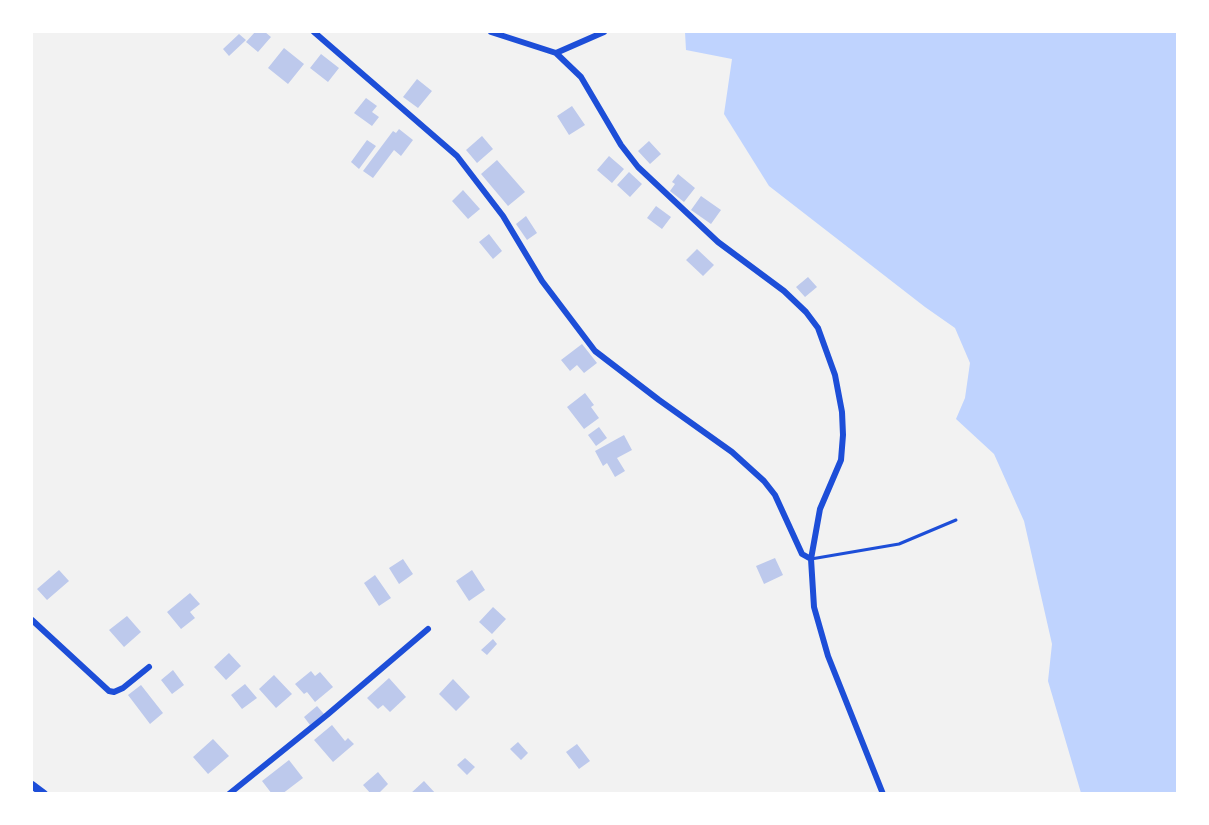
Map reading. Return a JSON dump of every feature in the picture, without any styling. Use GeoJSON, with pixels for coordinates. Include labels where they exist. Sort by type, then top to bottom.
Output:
{"type":"FeatureCollection","features":[{"type":"Feature","properties":{"kind":"street"},"geometry":{"type":"LineString","coordinates":[[314,32],[381,92],[439,138],[457,156],[503,216],[542,281],[595,351],[716,440],[764,481],[775,495],[802,554],[811,559]]}},
{"type":"Feature","properties":{"kind":"street"},"geometry":{"type":"LineString","coordinates":[[491,32],[556,53],[580,77],[621,145],[638,167],[718,242],[784,291],[806,312],[818,328],[835,375],[842,412],[843,435],[841,460],[820,509],[811,559],[814,607],[819,628],[883,794]]}},
{"type":"Feature","properties":{"kind":"street"},"geometry":{"type":"LineString","coordinates":[[556,53],[604,32]]}},
{"type":"Feature","properties":{"kind":"street"},"geometry":{"type":"LineString","coordinates":[[32,620],[105,689],[113,692],[123,688],[150,667]]}},
{"type":"Feature","properties":{"kind":"street"},"geometry":{"type":"LineString","coordinates":[[229,794],[428,629]]}},
{"type":"Feature","properties":{"kind":"street"},"geometry":{"type":"LineString","coordinates":[[32,785],[44,794]]}},
{"type":"Feature","properties":{"kind":"lane"},"geometry":{"type":"LineString","coordinates":[[811,559],[900,544],[956,520]]}},
{"type":"Feature","properties":{"kind":"water"},"geometry":{"type":"Polygon","coordinates":[[[685,32],[1177,32],[1177,793],[1081,793],[1048,681],[1052,644],[1024,521],[994,454],[956,419],[965,398],[970,363],[955,328],[769,186],[724,114],[732,59],[686,50],[685,32]]]}},
{"type":"Feature","properties":{"kind":"building"},"geometry":{"type":"Polygon","coordinates":[[[255,32],[265,32],[271,37],[258,52],[246,42],[255,32]]]}},
{"type":"Feature","properties":{"kind":"building"},"geometry":{"type":"Polygon","coordinates":[[[239,34],[246,40],[229,56],[223,49],[239,34]]]}},
{"type":"Feature","properties":{"kind":"building"},"geometry":{"type":"Polygon","coordinates":[[[284,48],[304,64],[288,84],[268,68],[284,48]]]}},
{"type":"Feature","properties":{"kind":"building"},"geometry":{"type":"Polygon","coordinates":[[[321,54],[339,68],[328,82],[310,68],[321,54]]]}},
{"type":"Feature","properties":{"kind":"building"},"geometry":{"type":"Polygon","coordinates":[[[417,79],[432,91],[418,108],[403,97],[417,79]]]}},
{"type":"Feature","properties":{"kind":"building"},"geometry":{"type":"Polygon","coordinates":[[[366,98],[377,106],[372,112],[379,117],[372,126],[354,113],[366,98]]]}},
{"type":"Feature","properties":{"kind":"building"},"geometry":{"type":"Polygon","coordinates":[[[572,106],[585,125],[569,135],[557,116],[572,106]]]}},
{"type":"Feature","properties":{"kind":"building"},"geometry":{"type":"Polygon","coordinates":[[[399,129],[413,140],[401,156],[394,150],[373,178],[363,171],[393,131],[396,133],[399,129]]]}},
{"type":"Feature","properties":{"kind":"building"},"geometry":{"type":"Polygon","coordinates":[[[482,136],[493,149],[477,163],[466,150],[482,136]]]}},
{"type":"Feature","properties":{"kind":"building"},"geometry":{"type":"Polygon","coordinates":[[[367,140],[376,146],[359,169],[351,162],[367,140]]]}},
{"type":"Feature","properties":{"kind":"building"},"geometry":{"type":"Polygon","coordinates":[[[649,141],[661,154],[650,164],[638,151],[649,141]]]}},
{"type":"Feature","properties":{"kind":"building"},"geometry":{"type":"Polygon","coordinates":[[[609,156],[624,169],[612,183],[597,170],[609,156]]]}},
{"type":"Feature","properties":{"kind":"building"},"geometry":{"type":"Polygon","coordinates":[[[497,160],[525,192],[508,206],[481,174],[497,160]]]}},
{"type":"Feature","properties":{"kind":"building"},"geometry":{"type":"Polygon","coordinates":[[[629,172],[642,184],[630,197],[617,185],[629,172]]]}},
{"type":"Feature","properties":{"kind":"building"},"geometry":{"type":"Polygon","coordinates":[[[678,174],[695,188],[684,202],[670,191],[675,184],[672,182],[678,174]]]}},
{"type":"Feature","properties":{"kind":"building"},"geometry":{"type":"Polygon","coordinates":[[[463,190],[480,209],[468,219],[452,201],[463,190]]]}},
{"type":"Feature","properties":{"kind":"building"},"geometry":{"type":"Polygon","coordinates":[[[701,196],[721,210],[711,224],[691,210],[701,196]]]}},
{"type":"Feature","properties":{"kind":"building"},"geometry":{"type":"Polygon","coordinates":[[[656,206],[671,217],[662,229],[647,218],[656,206]]]}},
{"type":"Feature","properties":{"kind":"building"},"geometry":{"type":"Polygon","coordinates":[[[526,216],[537,233],[527,240],[516,224],[526,216]]]}},
{"type":"Feature","properties":{"kind":"building"},"geometry":{"type":"Polygon","coordinates":[[[489,234],[502,251],[493,259],[479,242],[489,234]]]}},
{"type":"Feature","properties":{"kind":"building"},"geometry":{"type":"Polygon","coordinates":[[[697,249],[714,265],[703,276],[686,260],[697,249]]]}},
{"type":"Feature","properties":{"kind":"building"},"geometry":{"type":"Polygon","coordinates":[[[808,277],[817,287],[805,297],[796,287],[808,277]]]}},
{"type":"Feature","properties":{"kind":"building"},"geometry":{"type":"Polygon","coordinates":[[[582,344],[597,363],[584,373],[577,365],[570,371],[561,360],[582,344]]]}},
{"type":"Feature","properties":{"kind":"building"},"geometry":{"type":"Polygon","coordinates":[[[585,393],[594,405],[591,407],[599,418],[584,429],[567,407],[585,393]]]}},
{"type":"Feature","properties":{"kind":"building"},"geometry":{"type":"Polygon","coordinates":[[[599,427],[607,438],[596,446],[588,435],[599,427]]]}},
{"type":"Feature","properties":{"kind":"building"},"geometry":{"type":"Polygon","coordinates":[[[624,435],[632,450],[617,458],[625,471],[615,477],[607,463],[603,466],[595,451],[624,435]]]}},
{"type":"Feature","properties":{"kind":"building"},"geometry":{"type":"Polygon","coordinates":[[[775,558],[783,575],[764,584],[756,566],[775,558]]]}},
{"type":"Feature","properties":{"kind":"building"},"geometry":{"type":"Polygon","coordinates":[[[403,559],[413,574],[399,584],[389,568],[403,559]]]}},
{"type":"Feature","properties":{"kind":"building"},"geometry":{"type":"Polygon","coordinates":[[[59,570],[69,581],[47,600],[37,589],[59,570]]]}},
{"type":"Feature","properties":{"kind":"building"},"geometry":{"type":"Polygon","coordinates":[[[472,570],[485,590],[469,601],[456,581],[472,570]]]}},
{"type":"Feature","properties":{"kind":"building"},"geometry":{"type":"Polygon","coordinates":[[[375,575],[391,598],[379,606],[364,583],[375,575]]]}},
{"type":"Feature","properties":{"kind":"building"},"geometry":{"type":"Polygon","coordinates":[[[190,593],[200,604],[190,612],[195,618],[181,629],[167,612],[190,593]]]}},
{"type":"Feature","properties":{"kind":"building"},"geometry":{"type":"Polygon","coordinates":[[[493,607],[506,619],[492,634],[479,622],[493,607]]]}},
{"type":"Feature","properties":{"kind":"building"},"geometry":{"type":"Polygon","coordinates":[[[127,616],[141,632],[124,647],[109,630],[127,616]]]}},
{"type":"Feature","properties":{"kind":"building"},"geometry":{"type":"Polygon","coordinates":[[[493,639],[497,644],[487,655],[481,650],[493,639]]]}},
{"type":"Feature","properties":{"kind":"building"},"geometry":{"type":"Polygon","coordinates":[[[229,653],[241,666],[226,680],[214,667],[229,653]]]}},
{"type":"Feature","properties":{"kind":"building"},"geometry":{"type":"Polygon","coordinates":[[[173,670],[184,685],[172,694],[161,680],[173,670]]]}},
{"type":"Feature","properties":{"kind":"building"},"geometry":{"type":"Polygon","coordinates":[[[311,671],[315,676],[320,672],[333,687],[315,702],[307,692],[304,694],[295,684],[311,671]]]}},
{"type":"Feature","properties":{"kind":"building"},"geometry":{"type":"Polygon","coordinates":[[[274,675],[292,694],[276,708],[259,689],[274,675]]]}},
{"type":"Feature","properties":{"kind":"building"},"geometry":{"type":"Polygon","coordinates":[[[389,678],[406,697],[390,712],[383,705],[378,709],[367,698],[389,678]]]}},
{"type":"Feature","properties":{"kind":"building"},"geometry":{"type":"Polygon","coordinates":[[[453,679],[470,697],[456,711],[439,694],[453,679]]]}},
{"type":"Feature","properties":{"kind":"building"},"geometry":{"type":"Polygon","coordinates":[[[245,684],[257,698],[242,709],[231,695],[245,684]]]}},
{"type":"Feature","properties":{"kind":"building"},"geometry":{"type":"Polygon","coordinates":[[[141,685],[163,713],[150,724],[128,695],[141,685]]]}},
{"type":"Feature","properties":{"kind":"building"},"geometry":{"type":"Polygon","coordinates":[[[317,706],[324,714],[310,725],[304,717],[317,706]]]}},
{"type":"Feature","properties":{"kind":"building"},"geometry":{"type":"Polygon","coordinates":[[[332,725],[345,741],[348,738],[354,744],[333,762],[314,740],[332,725]]]}},
{"type":"Feature","properties":{"kind":"building"},"geometry":{"type":"Polygon","coordinates":[[[213,739],[229,756],[208,774],[193,757],[213,739]]]}},
{"type":"Feature","properties":{"kind":"building"},"geometry":{"type":"Polygon","coordinates":[[[518,742],[528,753],[521,760],[510,749],[518,742]]]}},
{"type":"Feature","properties":{"kind":"building"},"geometry":{"type":"Polygon","coordinates":[[[577,744],[590,761],[579,769],[566,752],[577,744]]]}},
{"type":"Feature","properties":{"kind":"building"},"geometry":{"type":"Polygon","coordinates":[[[465,758],[475,767],[467,775],[457,765],[465,758]]]}},
{"type":"Feature","properties":{"kind":"building"},"geometry":{"type":"Polygon","coordinates":[[[289,760],[303,778],[282,794],[272,794],[262,781],[289,760]]]}},
{"type":"Feature","properties":{"kind":"building"},"geometry":{"type":"Polygon","coordinates":[[[378,772],[388,784],[378,794],[371,794],[363,785],[378,772]]]}},
{"type":"Feature","properties":{"kind":"building"},"geometry":{"type":"Polygon","coordinates":[[[424,781],[436,794],[410,794],[424,781]]]}}]}
